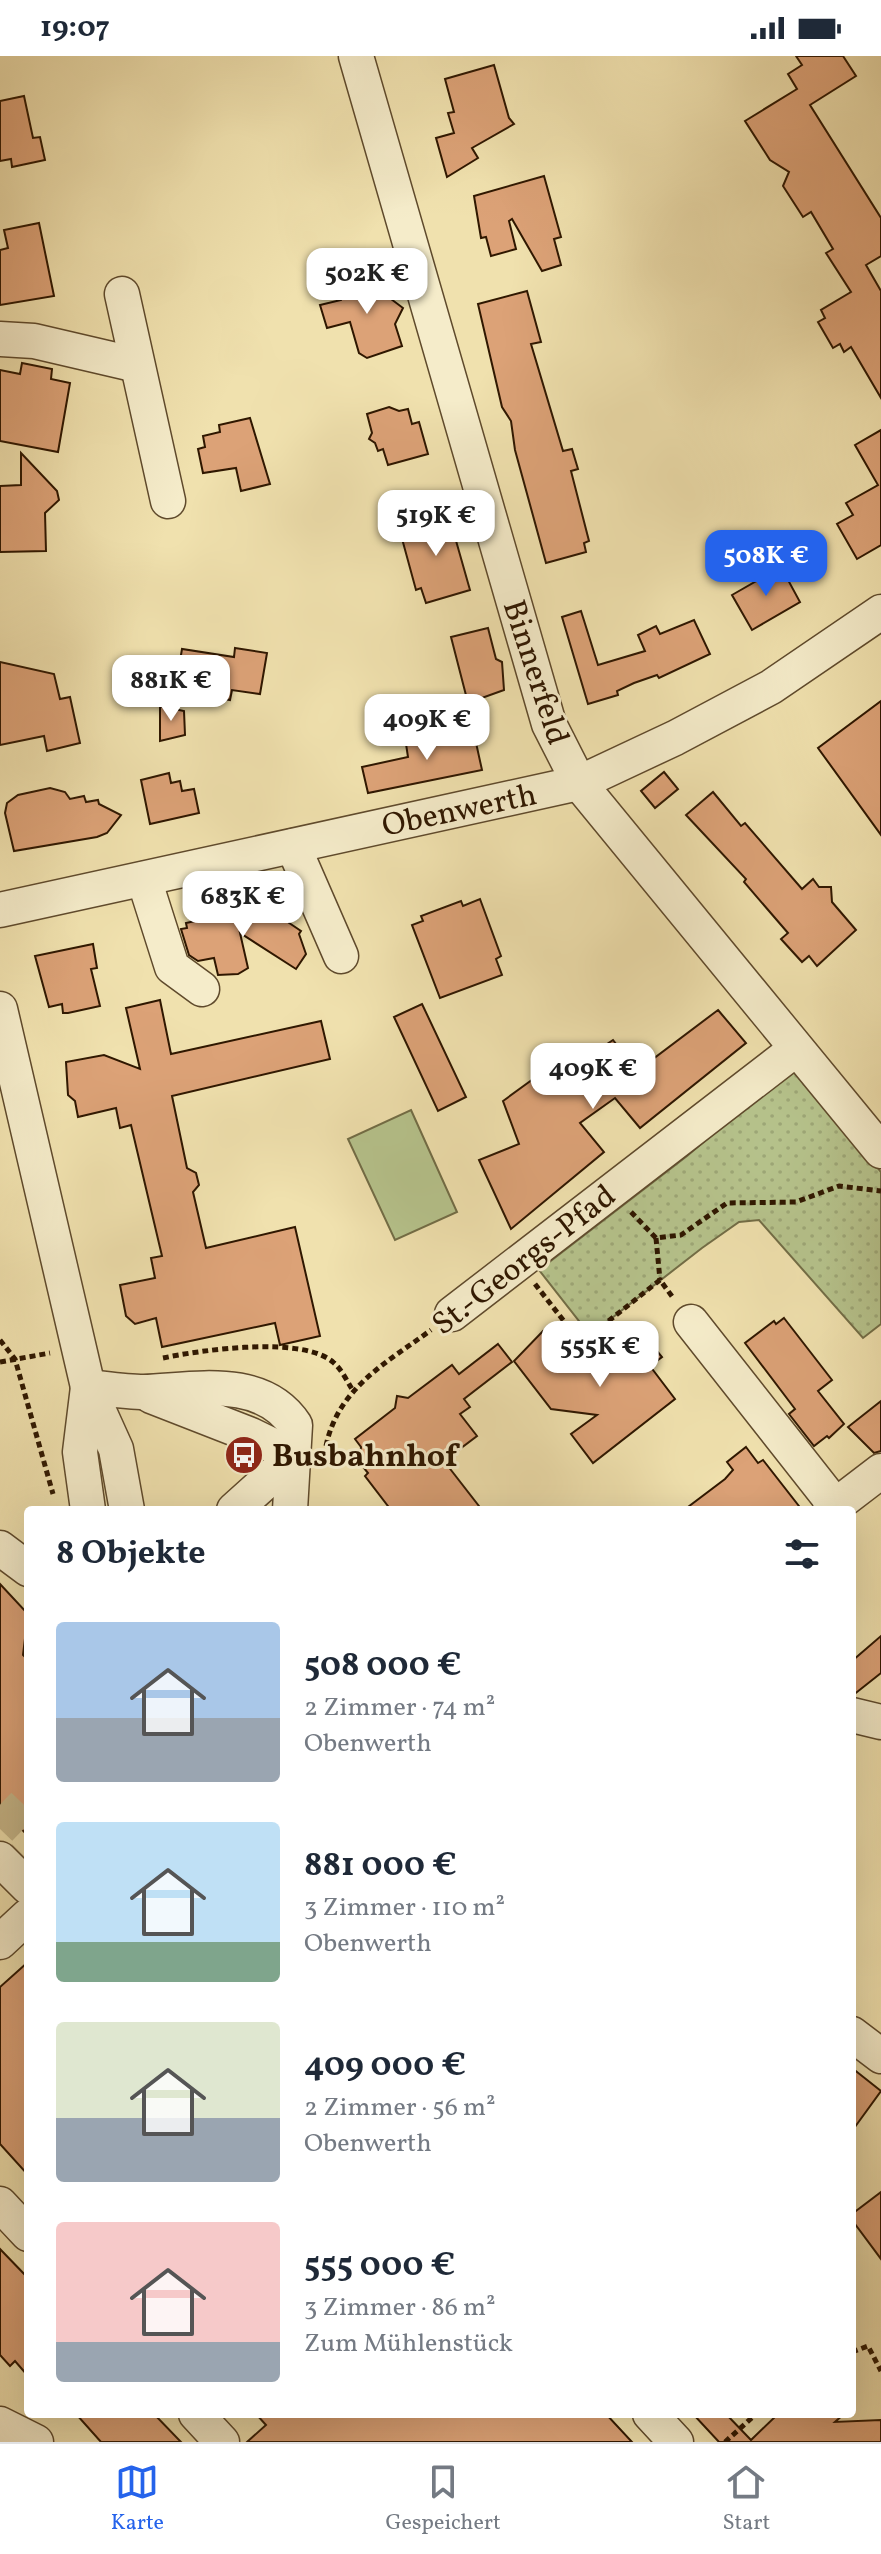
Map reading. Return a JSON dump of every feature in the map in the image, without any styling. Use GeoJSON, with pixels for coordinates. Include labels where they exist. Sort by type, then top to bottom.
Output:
{"type":"FeatureCollection","features":[{"type":"Feature","properties":{"kind":"street","name":"Binnerfeld"},"geometry":{"type":"LineString","coordinates":[[356,56],[549,724],[579,783],[881,1151]]}},
{"type":"Feature","properties":{"kind":"street"},"geometry":{"type":"LineString","coordinates":[[122,294],[168,501]]}},
{"type":"Feature","properties":{"kind":"street"},"geometry":{"type":"LineString","coordinates":[[0,339],[34,341],[137,365]]}},
{"type":"Feature","properties":{"kind":"street","name":"Obenwerth"},"geometry":{"type":"LineString","coordinates":[[0,910],[579,783],[675,738],[771,687],[881,612]]}},
{"type":"Feature","properties":{"kind":"street"},"geometry":{"type":"LineString","coordinates":[[293,846],[341,956]]}},
{"type":"Feature","properties":{"kind":"street"},"geometry":{"type":"LineString","coordinates":[[144,879],[172,967],[202,989]]}},
{"type":"Feature","properties":{"kind":"street"},"geometry":{"type":"LineString","coordinates":[[0,1009],[88,1387],[116,1449],[126,1506]]}},
{"type":"Feature","properties":{"kind":"street","name":"St.-Georgs-Pfad"},"geometry":{"type":"LineString","coordinates":[[452,1314],[796,1049]]}},
{"type":"Feature","properties":{"kind":"street"},"geometry":{"type":"LineString","coordinates":[[691,1322],[830,1506]]}},
{"type":"Feature","properties":{"kind":"street"},"geometry":{"type":"LineString","coordinates":[[88,1387],[142,1392],[232,1389],[271,1401],[295,1425],[309,1457],[290,1506]]}},
{"type":"Feature","properties":{"kind":"street"},"geometry":{"type":"LineString","coordinates":[[87,1506],[80,1452],[88,1387]]}},
{"type":"Feature","properties":{"kind":"street"},"geometry":{"type":"LineString","coordinates":[[240,1506],[309,1457]]}},
{"type":"Feature","properties":{"kind":"street"},"geometry":{"type":"LineString","coordinates":[[835,1506],[881,1471]]}},
{"type":"Feature","properties":{"kind":"street"},"geometry":{"type":"LineString","coordinates":[[0,1548],[24,1566]]}},
{"type":"Feature","properties":{"kind":"street"},"geometry":{"type":"LineString","coordinates":[[856,1716],[881,1722]]}},
{"type":"Feature","properties":{"kind":"street"},"geometry":{"type":"LineString","coordinates":[[0,1859],[24,1883]]}},
{"type":"Feature","properties":{"kind":"street"},"geometry":{"type":"LineString","coordinates":[[0,1942],[24,1920]]}},
{"type":"Feature","properties":{"kind":"street"},"geometry":{"type":"LineString","coordinates":[[856,2037],[881,2056]]}},
{"type":"Feature","properties":{"kind":"street"},"geometry":{"type":"LineString","coordinates":[[0,2204],[24,2230]]}},
{"type":"Feature","properties":{"kind":"street"},"geometry":{"type":"LineString","coordinates":[[200,2418],[222,2442]]}},
{"type":"Feature","properties":{"kind":"street"},"geometry":{"type":"LineString","coordinates":[[654,2418],[676,2442]]}},
{"type":"Feature","properties":{"kind":"street"},"geometry":{"type":"LineString","coordinates":[[0,2424],[36,2442]]}},
{"type":"Feature","properties":{"kind":"path"},"geometry":{"type":"LineString","coordinates":[[656,1238],[681,1235],[727,1203],[796,1202],[839,1186],[881,1191]]}},
{"type":"Feature","properties":{"kind":"path"},"geometry":{"type":"LineString","coordinates":[[612,1191],[656,1238],[660,1280],[691,1322]]}},
{"type":"Feature","properties":{"kind":"path"},"geometry":{"type":"LineString","coordinates":[[518,1262],[581,1343],[660,1280]]}},
{"type":"Feature","properties":{"kind":"path","name":"St.-Georgs-Pfad"},"geometry":{"type":"LineString","coordinates":[[309,1457],[352,1389],[452,1314]]}},
{"type":"Feature","properties":{"kind":"path"},"geometry":{"type":"LineString","coordinates":[[0,1340],[15,1359],[53,1495]]}},
{"type":"Feature","properties":{"kind":"path"},"geometry":{"type":"LineString","coordinates":[[0,1362],[79,1348]]}},
{"type":"Feature","properties":{"kind":"path"},"geometry":{"type":"LineString","coordinates":[[856,2350],[868,2346],[881,2371]]}},
{"type":"Feature","properties":{"kind":"path"},"geometry":{"type":"LineString","coordinates":[[725,2442],[752,2418]]}},
{"type":"Feature","properties":{"kind":"green space"},"geometry":{"type":"Polygon","coordinates":[[[795,1065],[881,1172],[881,1324],[863,1338],[759,1220],[739,1222],[590,1335],[539,1270],[687,1156],[795,1065]]]}},
{"type":"Feature","properties":{"kind":"green space"},"geometry":{"type":"Polygon","coordinates":[[[411,1110],[457,1212],[395,1240],[348,1139],[411,1110]]]}},
{"type":"Feature","properties":{"kind":"building"},"geometry":{"type":"Polygon","coordinates":[[[796,56],[843,56],[856,76],[810,105],[881,218],[881,256],[866,265],[881,291],[881,398],[851,347],[844,352],[840,344],[833,348],[818,322],[825,318],[821,310],[851,292],[826,253],[833,249],[811,212],[803,217],[783,186],[789,172],[770,160],[745,121],[797,89],[788,74],[802,65],[796,56]]]}},
{"type":"Feature","properties":{"kind":"building"},"geometry":{"type":"Polygon","coordinates":[[[494,65],[509,118],[514,124],[472,148],[478,158],[447,177],[436,138],[454,133],[448,113],[454,112],[445,79],[494,65]]]}},
{"type":"Feature","properties":{"kind":"building"},"geometry":{"type":"Polygon","coordinates":[[[24,96],[33,138],[40,137],[45,160],[12,167],[11,159],[0,161],[0,101],[24,96]]]}},
{"type":"Feature","properties":{"kind":"building"},"geometry":{"type":"Polygon","coordinates":[[[544,176],[561,237],[554,239],[561,265],[542,271],[512,219],[509,221],[516,249],[491,256],[486,237],[481,238],[474,196],[544,176]]]}},
{"type":"Feature","properties":{"kind":"building"},"geometry":{"type":"Polygon","coordinates":[[[39,223],[54,296],[0,305],[0,250],[8,248],[4,230],[39,223]]]}},
{"type":"Feature","properties":{"kind":"building"},"geometry":{"type":"Polygon","coordinates":[[[381,276],[387,296],[403,308],[395,324],[402,346],[367,358],[359,353],[350,322],[327,328],[320,305],[341,300],[342,287],[348,280],[363,281],[381,276]]]}},
{"type":"Feature","properties":{"kind":"building"},"geometry":{"type":"Polygon","coordinates":[[[527,291],[541,342],[531,344],[563,451],[572,449],[578,469],[571,471],[589,541],[584,543],[586,552],[546,563],[515,450],[511,421],[502,407],[478,304],[527,291]]]}},
{"type":"Feature","properties":{"kind":"building"},"geometry":{"type":"Polygon","coordinates":[[[22,363],[52,369],[51,379],[70,383],[58,452],[0,441],[0,370],[20,374],[22,363]]]}},
{"type":"Feature","properties":{"kind":"building"},"geometry":{"type":"Polygon","coordinates":[[[389,407],[399,411],[408,409],[412,424],[419,422],[428,454],[388,465],[383,449],[378,451],[369,439],[372,433],[367,414],[389,407]]]}},
{"type":"Feature","properties":{"kind":"building"},"geometry":{"type":"Polygon","coordinates":[[[250,418],[270,484],[241,491],[236,468],[203,473],[198,449],[205,447],[203,436],[220,432],[219,425],[250,418]]]}},
{"type":"Feature","properties":{"kind":"building"},"geometry":{"type":"Polygon","coordinates":[[[881,430],[881,545],[857,559],[837,524],[853,515],[846,503],[878,485],[855,445],[881,430]]]}},
{"type":"Feature","properties":{"kind":"building"},"geometry":{"type":"Polygon","coordinates":[[[21,453],[57,491],[59,500],[45,513],[46,551],[0,552],[0,486],[21,485],[21,453]]]}},
{"type":"Feature","properties":{"kind":"building"},"geometry":{"type":"Polygon","coordinates":[[[447,509],[470,590],[426,603],[421,588],[416,590],[401,535],[421,529],[418,517],[447,509]]]}},
{"type":"Feature","properties":{"kind":"building"},"geometry":{"type":"Polygon","coordinates":[[[781,567],[800,602],[752,630],[732,595],[781,567]]]}},
{"type":"Feature","properties":{"kind":"building"},"geometry":{"type":"Polygon","coordinates":[[[581,611],[598,665],[645,651],[638,635],[656,626],[660,634],[694,620],[710,654],[659,678],[657,675],[634,683],[617,691],[618,695],[588,704],[562,617],[581,611]]]}},
{"type":"Feature","properties":{"kind":"building"},"geometry":{"type":"Polygon","coordinates":[[[488,628],[496,659],[502,662],[504,690],[468,703],[451,637],[488,628]]]}},
{"type":"Feature","properties":{"kind":"building"},"geometry":{"type":"Polygon","coordinates":[[[235,648],[267,653],[260,694],[232,690],[230,700],[175,691],[182,649],[234,657],[235,648]]]}},
{"type":"Feature","properties":{"kind":"building"},"geometry":{"type":"Polygon","coordinates":[[[0,662],[54,674],[60,699],[70,697],[80,743],[47,751],[44,736],[0,745],[0,662]]]}},
{"type":"Feature","properties":{"kind":"building"},"geometry":{"type":"Polygon","coordinates":[[[881,701],[881,835],[818,748],[881,701]]]}},
{"type":"Feature","properties":{"kind":"building"},"geometry":{"type":"Polygon","coordinates":[[[160,706],[184,711],[185,735],[160,741],[160,706]]]}},
{"type":"Feature","properties":{"kind":"building"},"geometry":{"type":"Polygon","coordinates":[[[473,729],[482,770],[368,793],[362,767],[408,757],[406,744],[473,729]]]}},
{"type":"Feature","properties":{"kind":"building"},"geometry":{"type":"Polygon","coordinates":[[[664,772],[678,789],[655,808],[641,791],[664,772]]]}},
{"type":"Feature","properties":{"kind":"building"},"geometry":{"type":"Polygon","coordinates":[[[169,773],[171,783],[180,781],[182,791],[194,789],[199,813],[150,824],[141,780],[169,773]]]}},
{"type":"Feature","properties":{"kind":"building"},"geometry":{"type":"Polygon","coordinates":[[[50,788],[65,792],[70,799],[84,796],[86,802],[98,800],[99,804],[121,815],[107,833],[97,837],[14,851],[5,813],[7,803],[18,795],[50,788]]]}},
{"type":"Feature","properties":{"kind":"building"},"geometry":{"type":"Polygon","coordinates":[[[713,792],[741,826],[745,823],[802,889],[813,879],[819,887],[831,887],[832,902],[856,930],[817,966],[809,956],[802,962],[781,939],[788,933],[744,882],[746,879],[686,815],[713,792]]]}},
{"type":"Feature","properties":{"kind":"building"},"geometry":{"type":"Polygon","coordinates":[[[480,899],[501,956],[496,959],[502,975],[440,998],[412,925],[423,921],[421,916],[461,901],[463,906],[480,899]]]}},
{"type":"Feature","properties":{"kind":"building"},"geometry":{"type":"Polygon","coordinates":[[[255,908],[256,913],[270,910],[301,931],[299,934],[306,954],[296,969],[240,933],[248,968],[238,974],[218,975],[214,958],[198,961],[189,955],[181,929],[187,928],[186,923],[255,908]]]}},
{"type":"Feature","properties":{"kind":"building"},"geometry":{"type":"Polygon","coordinates":[[[93,944],[97,968],[91,969],[100,1006],[68,1013],[63,1013],[62,1004],[49,1007],[35,956],[93,944]]]}},
{"type":"Feature","properties":{"kind":"building"},"geometry":{"type":"Polygon","coordinates":[[[160,1000],[171,1054],[321,1021],[330,1059],[172,1096],[187,1168],[196,1173],[199,1185],[193,1192],[206,1248],[295,1227],[320,1336],[280,1345],[275,1323],[162,1347],[156,1318],[135,1324],[126,1316],[120,1285],[155,1278],[151,1258],[162,1256],[131,1125],[120,1128],[116,1108],[78,1117],[75,1101],[68,1095],[66,1062],[104,1055],[140,1069],[126,1008],[160,1000]]]}},
{"type":"Feature","properties":{"kind":"building"},"geometry":{"type":"Polygon","coordinates":[[[422,1004],[466,1097],[438,1111],[394,1017],[422,1004]]]}},
{"type":"Feature","properties":{"kind":"building"},"geometry":{"type":"Polygon","coordinates":[[[718,1010],[746,1043],[640,1128],[615,1098],[580,1123],[604,1152],[511,1229],[479,1160],[519,1144],[503,1101],[540,1074],[548,1083],[613,1040],[637,1071],[718,1010]]]}},
{"type":"Feature","properties":{"kind":"building"},"geometry":{"type":"Polygon","coordinates":[[[784,1318],[832,1380],[818,1391],[844,1424],[829,1438],[827,1436],[814,1446],[789,1414],[795,1409],[745,1343],[774,1321],[776,1324],[784,1318]]]}},
{"type":"Feature","properties":{"kind":"building"},"geometry":{"type":"Polygon","coordinates":[[[639,1329],[662,1357],[650,1366],[675,1399],[593,1463],[571,1434],[597,1415],[551,1409],[514,1361],[543,1331],[569,1363],[590,1368],[639,1329]]]}},
{"type":"Feature","properties":{"kind":"building"},"geometry":{"type":"Polygon","coordinates":[[[498,1344],[512,1362],[464,1399],[470,1407],[460,1414],[477,1436],[444,1461],[479,1506],[388,1506],[365,1476],[368,1473],[359,1462],[361,1447],[355,1439],[395,1408],[397,1396],[408,1398],[452,1365],[459,1374],[498,1344]]]}},
{"type":"Feature","properties":{"kind":"building"},"geometry":{"type":"Polygon","coordinates":[[[881,1401],[881,1451],[874,1453],[848,1427],[881,1401]]]}},
{"type":"Feature","properties":{"kind":"building"},"geometry":{"type":"Polygon","coordinates":[[[746,1447],[758,1463],[763,1460],[799,1506],[689,1506],[733,1470],[727,1462],[746,1447]]]}},
{"type":"Feature","properties":{"kind":"building"},"geometry":{"type":"Polygon","coordinates":[[[0,1584],[24,1610],[24,1832],[0,1806],[0,1584]]]}},
{"type":"Feature","properties":{"kind":"building"},"geometry":{"type":"Polygon","coordinates":[[[881,1636],[881,1673],[856,1693],[856,1658],[881,1636]]]}},
{"type":"Feature","properties":{"kind":"building"},"geometry":{"type":"Polygon","coordinates":[[[24,1966],[24,2171],[0,2144],[0,1987],[24,1966]]]}},
{"type":"Feature","properties":{"kind":"building"},"geometry":{"type":"Polygon","coordinates":[[[856,2071],[881,2091],[856,2125],[856,2071]]]}},
{"type":"Feature","properties":{"kind":"building"},"geometry":{"type":"Polygon","coordinates":[[[881,2192],[881,2259],[856,2225],[856,2211],[881,2192]]]}},
{"type":"Feature","properties":{"kind":"building"},"geometry":{"type":"Polygon","coordinates":[[[0,2249],[24,2274],[24,2371],[15,2361],[10,2366],[0,2355],[0,2249]]]}},
{"type":"Feature","properties":{"kind":"building"},"geometry":{"type":"Polygon","coordinates":[[[80,2418],[158,2418],[181,2442],[101,2442],[80,2418]]]}},
{"type":"Feature","properties":{"kind":"building"},"geometry":{"type":"Polygon","coordinates":[[[260,2418],[610,2418],[632,2442],[247,2442],[266,2425],[260,2418]]]}},
{"type":"Feature","properties":{"kind":"building"},"geometry":{"type":"Polygon","coordinates":[[[697,2418],[730,2418],[751,2440],[774,2418],[840,2418],[835,2422],[881,2420],[881,2442],[719,2442],[697,2418]]]}},
{"type":"Feature","properties":{"kind":"tunnel"},"geometry":{"type":"LineString","coordinates":[[0,1829],[24,1804]]}},
{"type":"Feature","properties":{"kind":"tunnel"},"geometry":{"type":"LineString","coordinates":[[0,1880],[24,1856]]}},
{"type":"Feature","properties":{"kind":"place","name":"Busbahnhof"},"geometry":{"type":"Point","coordinates":[244,1455]}}]}
